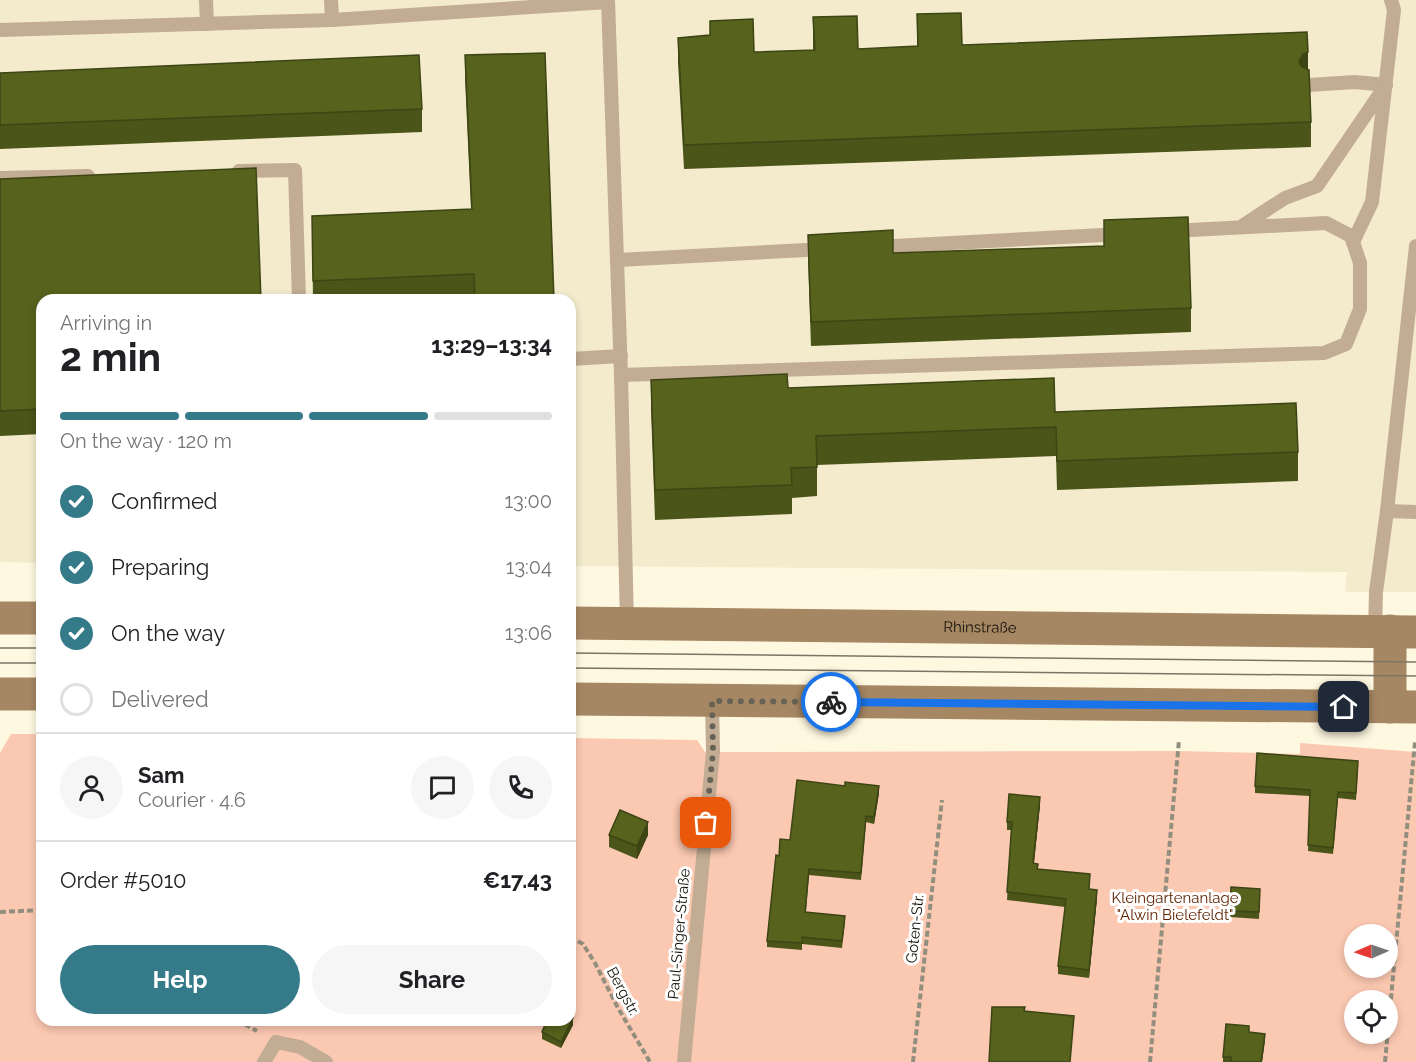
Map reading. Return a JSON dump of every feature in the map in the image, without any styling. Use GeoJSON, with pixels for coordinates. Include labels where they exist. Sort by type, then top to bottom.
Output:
{"type":"FeatureCollection","features":[{"type":"Feature","properties":{"kind":"main road"},"geometry":{"type":"LineString","coordinates":[[0,618],[36,618]]}},
{"type":"Feature","properties":{"kind":"main road","name":"Rhinstraße"},"geometry":{"type":"LineString","coordinates":[[576,623],[1394,631]]}},
{"type":"Feature","properties":{"kind":"main road"},"geometry":{"type":"LineString","coordinates":[[576,699],[1403,707],[1394,631]]}},
{"type":"Feature","properties":{"kind":"main road"},"geometry":{"type":"LineString","coordinates":[[0,694],[36,694]]}},
{"type":"Feature","properties":{"kind":"lane"},"geometry":{"type":"LineString","coordinates":[[206,0],[207,24]]}},
{"type":"Feature","properties":{"kind":"lane"},"geometry":{"type":"LineString","coordinates":[[331,0],[332,20]]}},
{"type":"Feature","properties":{"kind":"lane"},"geometry":{"type":"LineString","coordinates":[[1353,242],[1372,202],[1394,10],[1391,0]]}},
{"type":"Feature","properties":{"kind":"lane"},"geometry":{"type":"LineString","coordinates":[[0,30],[332,20],[608,1],[621,356],[627,623]]}},
{"type":"Feature","properties":{"kind":"lane"},"geometry":{"type":"LineString","coordinates":[[1308,85],[1354,82],[1386,85]]}},
{"type":"Feature","properties":{"kind":"lane"},"geometry":{"type":"LineString","coordinates":[[1241,228],[1285,198],[1317,186],[1386,85]]}},
{"type":"Feature","properties":{"kind":"lane"},"geometry":{"type":"LineString","coordinates":[[225,172],[296,170],[299,294]]}},
{"type":"Feature","properties":{"kind":"lane"},"geometry":{"type":"LineString","coordinates":[[0,178],[106,175]]}},
{"type":"Feature","properties":{"kind":"lane"},"geometry":{"type":"LineString","coordinates":[[621,375],[1324,353],[1346,344],[1360,309],[1360,263],[1351,236],[1326,223],[1157,232]]}},
{"type":"Feature","properties":{"kind":"lane"},"geometry":{"type":"LineString","coordinates":[[857,248],[1133,233]]}},
{"type":"Feature","properties":{"kind":"lane"},"geometry":{"type":"LineString","coordinates":[[1394,631],[1376,592],[1416,246]]}},
{"type":"Feature","properties":{"kind":"lane"},"geometry":{"type":"LineString","coordinates":[[618,260],[833,249]]}},
{"type":"Feature","properties":{"kind":"lane"},"geometry":{"type":"LineString","coordinates":[[576,359],[621,356]]}},
{"type":"Feature","properties":{"kind":"lane"},"geometry":{"type":"LineString","coordinates":[[1387,511],[1416,512]]}},
{"type":"Feature","properties":{"kind":"lane","name":"Paul-Singer-Straße"},"geometry":{"type":"LineString","coordinates":[[684,1062],[713,752],[712,701]]}},
{"type":"Feature","properties":{"kind":"lane"},"geometry":{"type":"LineString","coordinates":[[264,1062],[276,1042],[300,1047],[326,1062]]}},
{"type":"Feature","properties":{"kind":"path"},"geometry":{"type":"LineString","coordinates":[[1150,1062],[1179,740]]}},
{"type":"Feature","properties":{"kind":"path"},"geometry":{"type":"LineString","coordinates":[[1385,1062],[1415,742]]}},
{"type":"Feature","properties":{"kind":"path","name":"Goten-Str."},"geometry":{"type":"LineString","coordinates":[[913,1062],[942,800]]}},
{"type":"Feature","properties":{"kind":"path"},"geometry":{"type":"LineString","coordinates":[[0,912],[36,910]]}},
{"type":"Feature","properties":{"kind":"path","name":"Bergstr."},"geometry":{"type":"LineString","coordinates":[[576,940],[583,944],[595,963],[650,1062]]}},
{"type":"Feature","properties":{"kind":"shaded area"},"geometry":{"type":"Polygon","coordinates":[[[0,0],[1416,0],[1416,592],[1345,592],[1347,572],[576,566],[576,294],[36,294],[36,563],[0,562],[0,0]]]}},
{"type":"Feature","properties":{"kind":"green space","name":"Kleingartenanlage \"Alwin Bielefeldt\""},"geometry":{"type":"Polygon","coordinates":[[[11,734],[36,734],[36,1026],[576,1026],[576,738],[697,740],[705,752],[1178,751],[1300,754],[1300,743],[1416,752],[1416,1062],[0,1062],[0,753],[11,734]]]}},
{"type":"Feature","properties":{"kind":"building"},"geometry":{"type":"Polygon","coordinates":[[[961,13],[962,45],[1307,32],[1308,52],[1303,54],[1299,61],[1301,66],[1309,70],[1311,122],[684,145],[678,38],[710,35],[710,21],[753,19],[754,52],[815,50],[813,17],[857,16],[858,49],[918,46],[917,14],[961,13]]]}},
{"type":"Feature","properties":{"kind":"building"},"geometry":{"type":"Polygon","coordinates":[[[545,53],[554,294],[475,294],[474,274],[313,281],[312,216],[472,209],[465,55],[545,53]]]}},
{"type":"Feature","properties":{"kind":"building"},"geometry":{"type":"Polygon","coordinates":[[[419,55],[422,109],[0,125],[0,73],[419,55]]]}},
{"type":"Feature","properties":{"kind":"building"},"geometry":{"type":"Polygon","coordinates":[[[256,168],[261,294],[36,294],[36,409],[0,411],[0,179],[256,168]]]}},
{"type":"Feature","properties":{"kind":"building"},"geometry":{"type":"Polygon","coordinates":[[[1188,217],[1191,308],[811,322],[808,235],[893,230],[893,253],[1104,246],[1104,220],[1188,217]]]}},
{"type":"Feature","properties":{"kind":"building"},"geometry":{"type":"Polygon","coordinates":[[[787,374],[788,388],[1054,378],[1055,412],[1296,403],[1298,452],[1057,461],[1056,427],[816,436],[817,467],[791,468],[792,485],[655,490],[651,380],[787,374]]]}},
{"type":"Feature","properties":{"kind":"building"},"geometry":{"type":"Polygon","coordinates":[[[1257,753],[1358,761],[1356,793],[1338,792],[1333,848],[1308,845],[1310,790],[1255,786],[1257,753]]]}},
{"type":"Feature","properties":{"kind":"building"},"geometry":{"type":"Polygon","coordinates":[[[797,780],[845,786],[845,782],[879,786],[874,817],[866,816],[861,873],[809,869],[805,912],[845,916],[842,941],[802,937],[802,943],[767,941],[776,855],[779,856],[780,839],[790,840],[797,780]]]}},
{"type":"Feature","properties":{"kind":"building"},"geometry":{"type":"Polygon","coordinates":[[[1009,794],[1040,797],[1033,863],[1038,864],[1037,869],[1090,874],[1089,889],[1097,890],[1089,970],[1058,966],[1066,899],[1007,892],[1012,822],[1007,822],[1009,794]]]}},
{"type":"Feature","properties":{"kind":"building"},"geometry":{"type":"Polygon","coordinates":[[[620,810],[648,822],[637,846],[609,835],[620,810]]]}},
{"type":"Feature","properties":{"kind":"building"},"geometry":{"type":"Polygon","coordinates":[[[1231,887],[1260,889],[1259,912],[1230,911],[1231,887]]]}},
{"type":"Feature","properties":{"kind":"building"},"geometry":{"type":"Polygon","coordinates":[[[992,1007],[1025,1007],[1024,1011],[1074,1016],[1070,1062],[989,1062],[992,1007]]]}},
{"type":"Feature","properties":{"kind":"building"},"geometry":{"type":"Polygon","coordinates":[[[1226,1024],[1249,1026],[1249,1032],[1265,1034],[1261,1062],[1231,1062],[1231,1057],[1223,1057],[1226,1024]]]}},
{"type":"Feature","properties":{"kind":"building"},"geometry":{"type":"Polygon","coordinates":[[[544,1026],[569,1026],[561,1042],[542,1032],[544,1026]]]}},
{"type":"Feature","properties":{"kind":"tram line"},"geometry":{"type":"LineString","coordinates":[[0,648],[36,648]]}},
{"type":"Feature","properties":{"kind":"tram line"},"geometry":{"type":"LineString","coordinates":[[576,653],[1416,662]]}},
{"type":"Feature","properties":{"kind":"tram line"},"geometry":{"type":"LineString","coordinates":[[0,663],[36,663]]}},
{"type":"Feature","properties":{"kind":"tram line"},"geometry":{"type":"LineString","coordinates":[[576,668],[1416,676]]}},
{"type":"Feature","properties":{"kind":"way so far"},"geometry":{"type":"LineString","coordinates":[[706,823],[713,752],[712,701],[831,702]]}},
{"type":"Feature","properties":{"kind":"route"},"geometry":{"type":"LineString","coordinates":[[831,702],[1344,707]]}}]}
